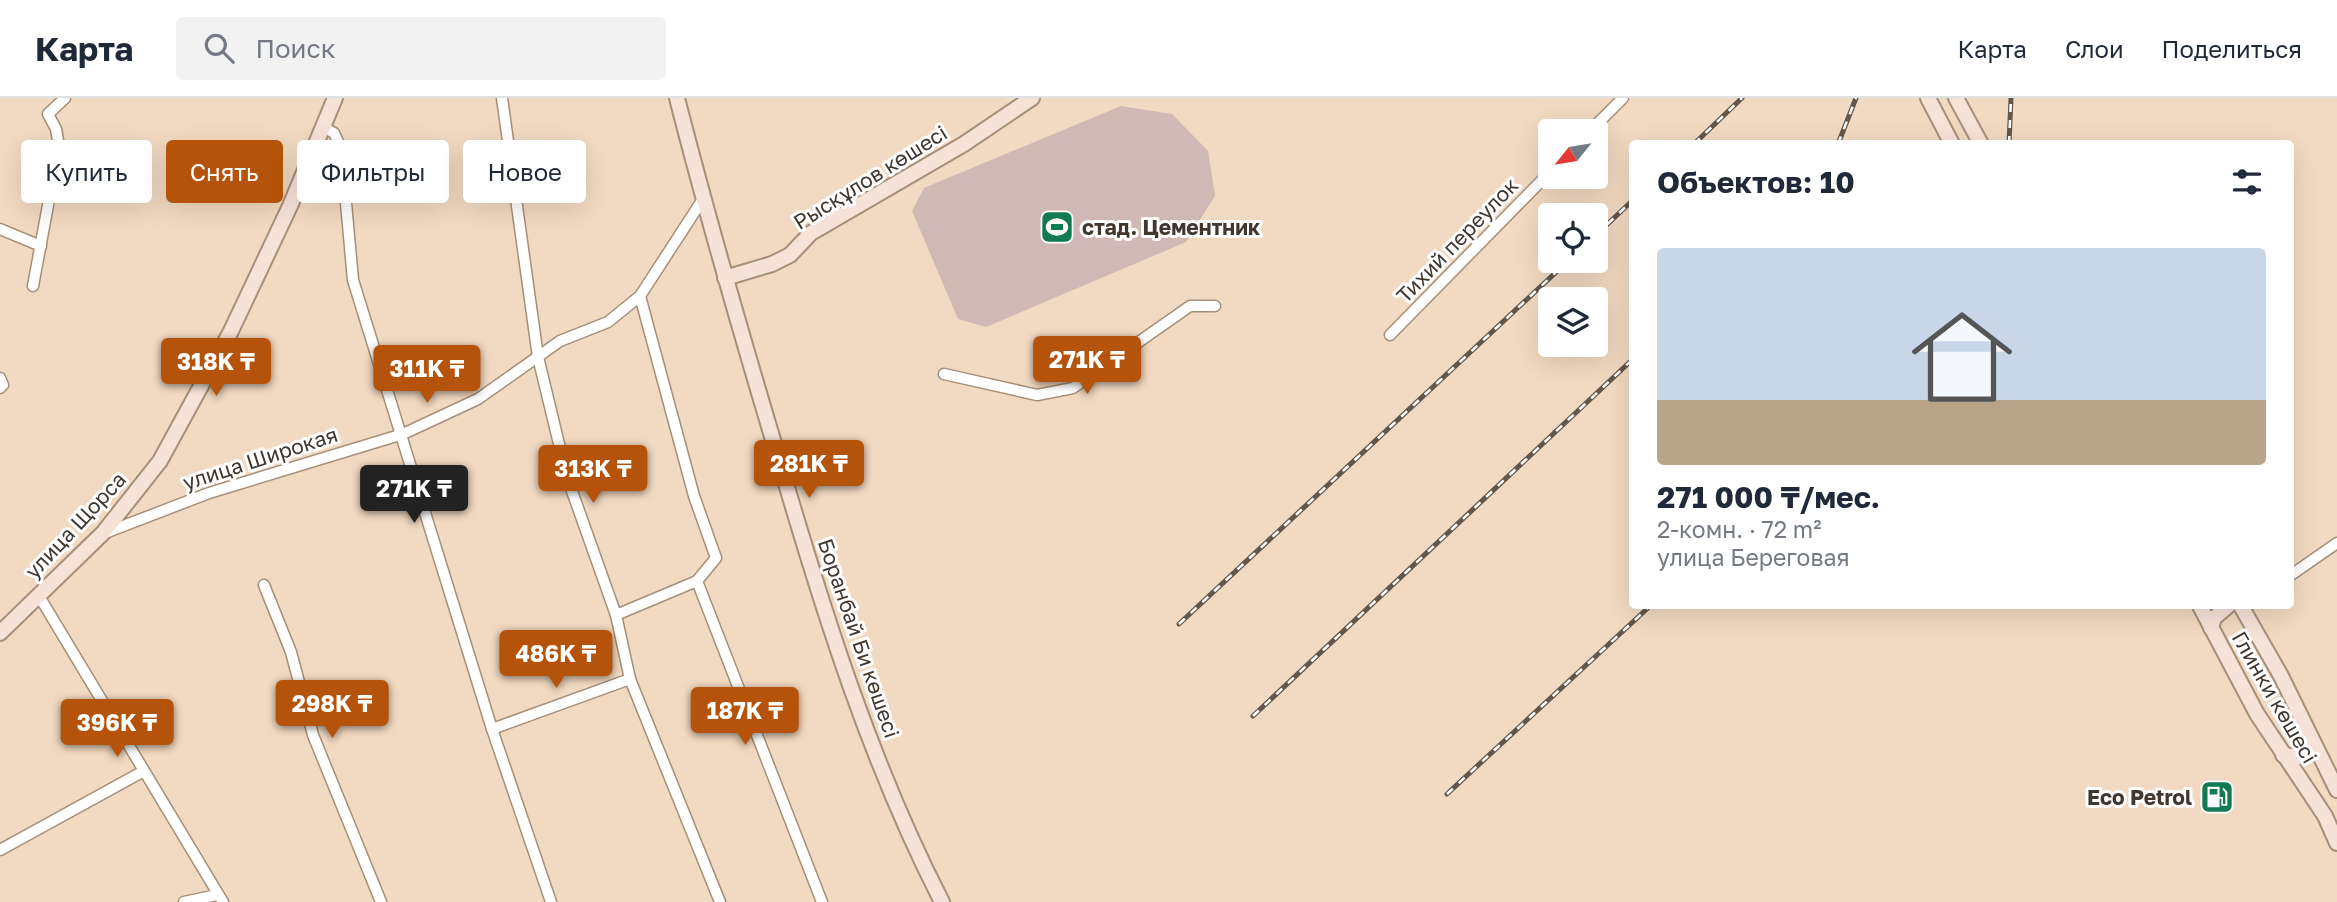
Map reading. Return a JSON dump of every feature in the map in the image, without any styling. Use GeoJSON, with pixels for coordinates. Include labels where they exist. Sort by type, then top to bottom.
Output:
{"type":"FeatureCollection","features":[{"type":"Feature","properties":{"kind":"main road","name":"улица Щорса"},"geometry":{"type":"LineString","coordinates":[[0,633],[103,533],[160,461],[231,331],[324,128],[335,98]]}},
{"type":"Feature","properties":{"kind":"main road","name":"Боранбай Би көшесі"},"geometry":{"type":"LineString","coordinates":[[677,98],[725,278],[820,599],[908,835],[942,902]]}},
{"type":"Feature","properties":{"kind":"main road","name":"Рысқұлов көшесі"},"geometry":{"type":"LineString","coordinates":[[725,278],[772,264],[790,255],[811,233],[964,144],[1031,98]]}},
{"type":"Feature","properties":{"kind":"main road"},"geometry":{"type":"LineString","coordinates":[[1928,98],[1950,140]]}},
{"type":"Feature","properties":{"kind":"main road"},"geometry":{"type":"LineString","coordinates":[[1956,98],[1979,140]]}},
{"type":"Feature","properties":{"kind":"main road","name":"Глинки көшесі"},"geometry":{"type":"LineString","coordinates":[[2202,609],[2283,755],[2325,816],[2337,844]]}},
{"type":"Feature","properties":{"kind":"main road"},"geometry":{"type":"LineString","coordinates":[[2211,628],[2214,618],[2224,609]]}},
{"type":"Feature","properties":{"kind":"main road","name":"Глинки көшесі"},"geometry":{"type":"LineString","coordinates":[[2243,609],[2281,676],[2337,790]]}},
{"type":"Feature","properties":{"kind":"main road"},"geometry":{"type":"LineString","coordinates":[[2283,755],[2298,757],[2314,746]]}},
{"type":"Feature","properties":{"kind":"street"},"geometry":{"type":"LineString","coordinates":[[33,286],[59,146],[56,129],[48,114],[65,98]]}},
{"type":"Feature","properties":{"kind":"street"},"geometry":{"type":"LineString","coordinates":[[502,98],[538,356],[567,477],[615,615],[631,679],[720,902]]}},
{"type":"Feature","properties":{"kind":"street"},"geometry":{"type":"LineString","coordinates":[[1602,119],[1623,98]]}},
{"type":"Feature","properties":{"kind":"street"},"geometry":{"type":"LineString","coordinates":[[324,128],[334,133],[341,148],[353,280],[492,729],[551,902]]}},
{"type":"Feature","properties":{"kind":"street","name":"Тихий переулок"},"geometry":{"type":"LineString","coordinates":[[1390,335],[1538,184]]}},
{"type":"Feature","properties":{"kind":"street","name":"улица Широкая"},"geometry":{"type":"LineString","coordinates":[[103,533],[209,493],[402,433],[478,399],[560,341],[608,322],[640,296],[703,199]]}},
{"type":"Feature","properties":{"kind":"street"},"geometry":{"type":"LineString","coordinates":[[0,229],[41,246]]}},
{"type":"Feature","properties":{"kind":"street"},"geometry":{"type":"LineString","coordinates":[[615,615],[697,581],[716,558],[694,496],[640,296]]}},
{"type":"Feature","properties":{"kind":"street"},"geometry":{"type":"LineString","coordinates":[[944,374],[1037,395],[1073,388],[1190,306],[1215,306]]}},
{"type":"Feature","properties":{"kind":"street"},"geometry":{"type":"LineString","coordinates":[[2294,573],[2337,543]]}},
{"type":"Feature","properties":{"kind":"street"},"geometry":{"type":"LineString","coordinates":[[697,581],[822,902]]}},
{"type":"Feature","properties":{"kind":"street"},"geometry":{"type":"LineString","coordinates":[[264,586],[291,652],[313,735],[381,902]]}},
{"type":"Feature","properties":{"kind":"street"},"geometry":{"type":"LineString","coordinates":[[39,596],[142,772],[220,898],[184,902]]}},
{"type":"Feature","properties":{"kind":"street"},"geometry":{"type":"LineString","coordinates":[[492,729],[631,679]]}},
{"type":"Feature","properties":{"kind":"street"},"geometry":{"type":"LineString","coordinates":[[0,850],[142,772]]}},
{"type":"Feature","properties":{"kind":"shaded area","name":"стад. Цементник"},"geometry":{"type":"Polygon","coordinates":[[[1121,106],[1172,114],[1208,151],[1215,196],[1186,242],[986,327],[958,319],[912,211],[924,188],[1121,106]]]}},
{"type":"Feature","properties":{"kind":"railway"},"geometry":{"type":"LineString","coordinates":[[1698,140],[1742,98]]}},
{"type":"Feature","properties":{"kind":"railway"},"geometry":{"type":"LineString","coordinates":[[1840,140],[1856,98]]}},
{"type":"Feature","properties":{"kind":"railway"},"geometry":{"type":"LineString","coordinates":[[2009,140],[2011,98]]}},
{"type":"Feature","properties":{"kind":"railway"},"geometry":{"type":"LineString","coordinates":[[1608,224],[1629,204]]}},
{"type":"Feature","properties":{"kind":"railway"},"geometry":{"type":"LineString","coordinates":[[1179,624],[1555,273]]}},
{"type":"Feature","properties":{"kind":"railway"},"geometry":{"type":"LineString","coordinates":[[1253,716],[1629,363]]}},
{"type":"Feature","properties":{"kind":"railway"},"geometry":{"type":"LineString","coordinates":[[1447,794],[1647,609]]}},
{"type":"Feature","properties":{"kind":"place","name":"стад. Цементник"},"geometry":{"type":"Point","coordinates":[1057,227]}},
{"type":"Feature","properties":{"kind":"place","name":"Eco Petrol"},"geometry":{"type":"Point","coordinates":[2217,797]}}]}
